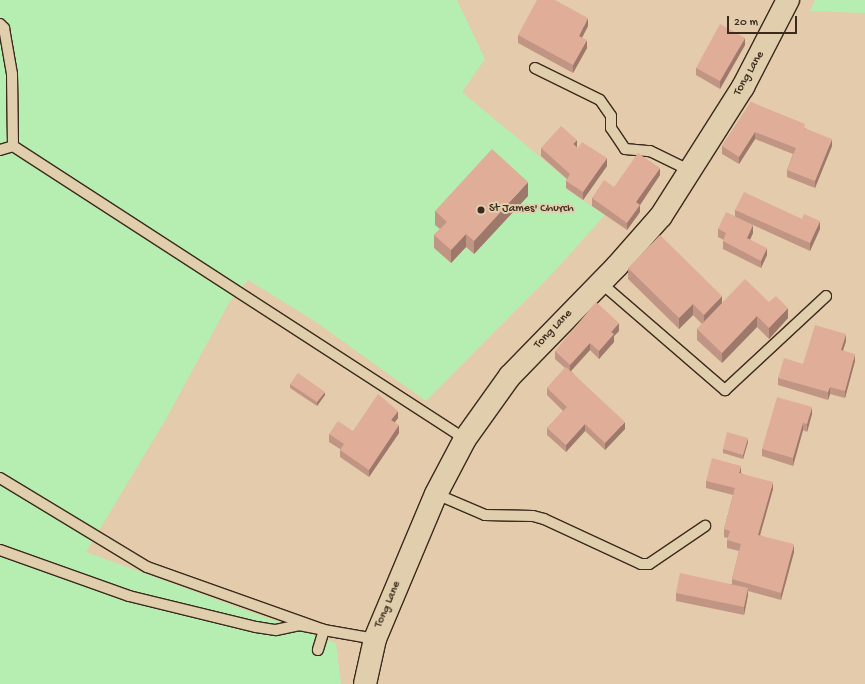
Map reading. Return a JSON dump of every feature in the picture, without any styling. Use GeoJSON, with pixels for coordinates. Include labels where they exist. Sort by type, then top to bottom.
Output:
{"type":"FeatureCollection","features":[{"type":"Feature","properties":{"kind":"street","name":"Tong Lane"},"geometry":{"type":"LineString","coordinates":[[366,684],[375,639],[436,494],[465,439],[510,376],[601,283],[661,216],[744,87],[788,0]]}},
{"type":"Feature","properties":{"kind":"lane"},"geometry":{"type":"LineString","coordinates":[[0,24],[4,28],[12,74],[13,146]]}},
{"type":"Feature","properties":{"kind":"lane"},"geometry":{"type":"LineString","coordinates":[[535,68],[600,100],[611,116],[611,128],[625,148],[650,151],[691,171]]}},
{"type":"Feature","properties":{"kind":"lane"},"geometry":{"type":"LineString","coordinates":[[0,150],[13,146]]}},
{"type":"Feature","properties":{"kind":"lane"},"geometry":{"type":"LineString","coordinates":[[13,146],[465,439]]}},
{"type":"Feature","properties":{"kind":"lane"},"geometry":{"type":"LineString","coordinates":[[601,283],[725,390],[826,296]]}},
{"type":"Feature","properties":{"kind":"lane"},"geometry":{"type":"LineString","coordinates":[[0,478],[147,567],[324,630]]}},
{"type":"Feature","properties":{"kind":"lane"},"geometry":{"type":"LineString","coordinates":[[436,494],[485,515],[533,516],[544,519],[640,564],[649,564],[705,526]]}},
{"type":"Feature","properties":{"kind":"lane"},"geometry":{"type":"LineString","coordinates":[[0,550],[129,596],[256,627],[276,630],[299,625],[375,639]]}},
{"type":"Feature","properties":{"kind":"lane"},"geometry":{"type":"LineString","coordinates":[[318,650],[324,630]]}},
{"type":"Feature","properties":{"kind":"green space"},"geometry":{"type":"Polygon","coordinates":[[[0,0],[457,0],[485,59],[462,92],[570,182],[566,189],[605,215],[551,275],[426,401],[313,320],[248,280],[230,301],[166,419],[86,552],[336,643],[341,684],[0,684],[0,0]]]}},
{"type":"Feature","properties":{"kind":"green space"},"geometry":{"type":"Polygon","coordinates":[[[815,0],[865,0],[865,13],[810,11],[815,0]]]}},
{"type":"Feature","properties":{"kind":"building"},"geometry":{"type":"Polygon","coordinates":[[[537,0],[555,0],[588,18],[579,36],[587,40],[573,65],[518,35],[537,0]]]}},
{"type":"Feature","properties":{"kind":"building"},"geometry":{"type":"Polygon","coordinates":[[[720,24],[745,38],[720,81],[696,68],[720,24]]]}},
{"type":"Feature","properties":{"kind":"building"},"geometry":{"type":"Polygon","coordinates":[[[751,102],[805,124],[804,128],[832,139],[815,181],[787,170],[796,148],[755,132],[739,157],[722,146],[751,102]]]}},
{"type":"Feature","properties":{"kind":"building"},"geometry":{"type":"Polygon","coordinates":[[[561,126],[577,140],[573,144],[578,148],[582,142],[607,158],[583,192],[566,181],[570,174],[541,148],[561,126]]]}},
{"type":"Feature","properties":{"kind":"building","name":"St James' Church"},"geometry":{"type":"Polygon","coordinates":[[[492,149],[528,182],[474,241],[466,234],[451,250],[434,235],[447,222],[435,211],[492,149]]]}},
{"type":"Feature","properties":{"kind":"building"},"geometry":{"type":"Polygon","coordinates":[[[638,153],[660,168],[636,202],[640,205],[627,223],[592,198],[604,180],[614,187],[638,153]]]}},
{"type":"Feature","properties":{"kind":"building"},"geometry":{"type":"Polygon","coordinates":[[[744,192],[802,219],[804,214],[820,221],[810,243],[735,210],[744,192]]]}},
{"type":"Feature","properties":{"kind":"building"},"geometry":{"type":"Polygon","coordinates":[[[726,212],[753,225],[747,238],[767,248],[761,261],[723,241],[726,233],[718,229],[726,212]]]}},
{"type":"Feature","properties":{"kind":"building"},"geometry":{"type":"Polygon","coordinates":[[[660,235],[722,296],[704,315],[693,304],[679,318],[628,268],[660,235]]]}},
{"type":"Feature","properties":{"kind":"building"},"geometry":{"type":"Polygon","coordinates":[[[745,279],[769,302],[776,296],[788,308],[769,328],[757,316],[722,353],[697,329],[745,279]]]}},
{"type":"Feature","properties":{"kind":"building"},"geometry":{"type":"Polygon","coordinates":[[[596,302],[619,323],[611,332],[614,334],[599,351],[590,343],[570,365],[555,351],[596,302]]]}},
{"type":"Feature","properties":{"kind":"building"},"geometry":{"type":"Polygon","coordinates":[[[815,325],[846,334],[841,350],[855,354],[845,391],[830,387],[828,392],[778,378],[784,358],[803,364],[815,325]]]}},
{"type":"Feature","properties":{"kind":"building"},"geometry":{"type":"Polygon","coordinates":[[[566,367],[625,422],[605,443],[585,424],[566,445],[547,428],[567,407],[547,388],[566,367]]]}},
{"type":"Feature","properties":{"kind":"building"},"geometry":{"type":"Polygon","coordinates":[[[298,373],[325,392],[317,402],[290,384],[298,373]]]}},
{"type":"Feature","properties":{"kind":"building"},"geometry":{"type":"Polygon","coordinates":[[[378,394],[398,411],[391,420],[399,425],[369,470],[340,450],[344,444],[329,434],[338,421],[353,431],[378,394]]]}},
{"type":"Feature","properties":{"kind":"building"},"geometry":{"type":"Polygon","coordinates":[[[777,397],[812,407],[807,424],[803,423],[793,458],[762,449],[777,397]]]}},
{"type":"Feature","properties":{"kind":"building"},"geometry":{"type":"Polygon","coordinates":[[[727,432],[748,438],[743,455],[723,449],[727,432]]]}},
{"type":"Feature","properties":{"kind":"building"},"geometry":{"type":"Polygon","coordinates":[[[712,458],[741,466],[739,473],[773,482],[758,535],[794,544],[781,593],[732,579],[741,544],[727,540],[730,531],[724,529],[735,488],[706,481],[712,458]]]}},
{"type":"Feature","properties":{"kind":"building"},"geometry":{"type":"Polygon","coordinates":[[[680,573],[748,588],[744,607],[676,593],[680,573]]]}},
{"type":"Feature","properties":{"kind":"place","name":"St James' Church"},"geometry":{"type":"Point","coordinates":[481,210]}}]}
